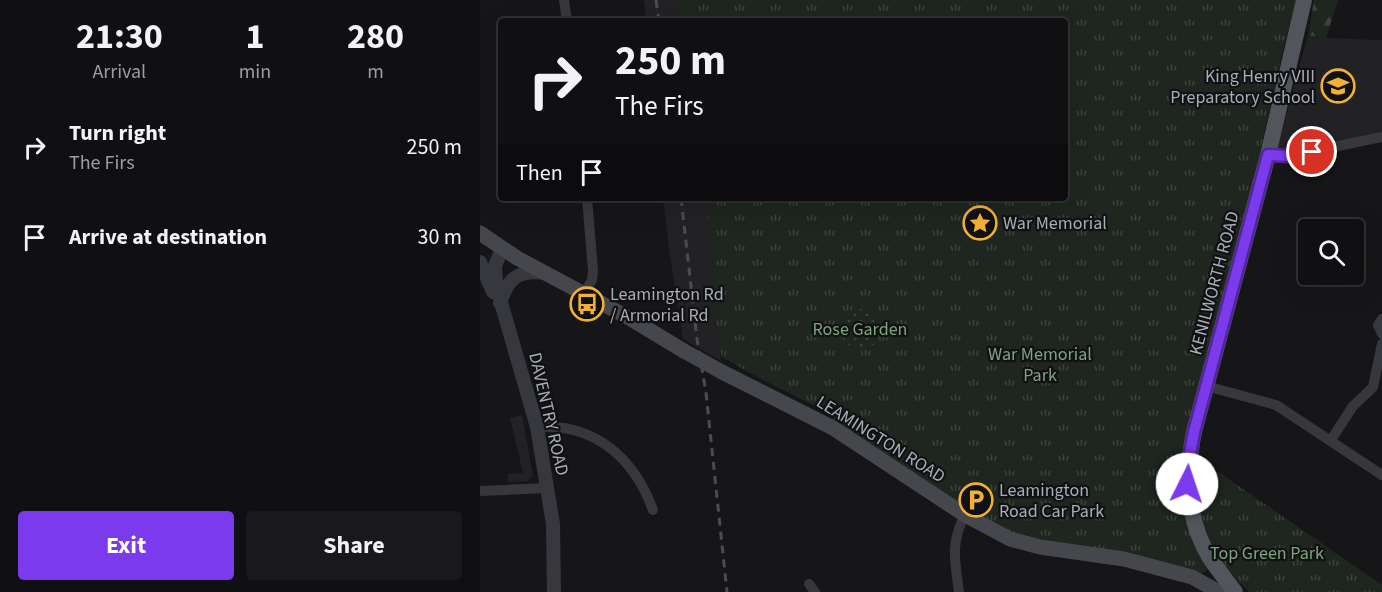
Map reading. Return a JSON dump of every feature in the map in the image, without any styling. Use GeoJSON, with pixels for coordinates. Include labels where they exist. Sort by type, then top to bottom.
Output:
{"type":"FeatureCollection","features":[{"type":"Feature","properties":{"kind":"main road","name":"KENILWORTH ROAD"},"geometry":{"type":"LineString","coordinates":[[1235,592],[1206,573],[1202,543],[1190,505],[1187,477],[1191,444],[1268,155],[1304,0]]}},
{"type":"Feature","properties":{"kind":"main road","name":"LEAMINGTON ROAD"},"geometry":{"type":"LineString","coordinates":[[480,233],[502,249],[631,318],[722,372],[833,428],[965,515],[1014,541],[1040,548],[1206,573],[1219,592]]}},
{"type":"Feature","properties":{"kind":"street"},"geometry":{"type":"LineString","coordinates":[[564,0],[567,18]]}},
{"type":"Feature","properties":{"kind":"street"},"geometry":{"type":"LineString","coordinates":[[1268,155],[1296,155],[1382,137]]}},
{"type":"Feature","properties":{"kind":"street"},"geometry":{"type":"LineString","coordinates":[[584,293],[592,280],[593,271],[587,201]]}},
{"type":"Feature","properties":{"kind":"street","name":"DAVENTRY ROAD"},"geometry":{"type":"LineString","coordinates":[[502,249],[495,266],[501,307],[537,427],[553,524],[554,592]]}},
{"type":"Feature","properties":{"kind":"street"},"geometry":{"type":"LineString","coordinates":[[480,262],[501,307]]}},
{"type":"Feature","properties":{"kind":"street"},"geometry":{"type":"LineString","coordinates":[[501,307],[506,287],[516,277],[534,272],[548,273]]}},
{"type":"Feature","properties":{"kind":"street"},"geometry":{"type":"LineString","coordinates":[[1382,319],[1378,326],[1382,334]]}},
{"type":"Feature","properties":{"kind":"street"},"geometry":{"type":"LineString","coordinates":[[1331,440],[1353,406],[1373,387],[1382,344]]}},
{"type":"Feature","properties":{"kind":"street"},"geometry":{"type":"LineString","coordinates":[[1206,386],[1276,405],[1382,475]]}},
{"type":"Feature","properties":{"kind":"street"},"geometry":{"type":"LineString","coordinates":[[537,427],[568,428],[589,435],[608,446],[625,460],[638,476],[653,510]]}},
{"type":"Feature","properties":{"kind":"street"},"geometry":{"type":"LineString","coordinates":[[480,491],[548,488]]}},
{"type":"Feature","properties":{"kind":"street"},"geometry":{"type":"LineString","coordinates":[[959,592],[954,543],[965,515]]}},
{"type":"Feature","properties":{"kind":"shaded area"},"geometry":{"type":"Polygon","coordinates":[[[644,0],[675,0],[678,18],[646,18],[644,0]]]}},
{"type":"Feature","properties":{"kind":"shaded area","name":"King Henry VIII Preparatory School"},"geometry":{"type":"Polygon","coordinates":[[[1308,35],[1382,40],[1382,133],[1301,151],[1277,149],[1308,35]]]}},
{"type":"Feature","properties":{"kind":"shaded area"},"geometry":{"type":"Polygon","coordinates":[[[663,201],[706,201],[721,361],[683,339],[663,201]]]}},
{"type":"Feature","properties":{"kind":"shaded area"},"geometry":{"type":"Polygon","coordinates":[[[522,415],[533,475],[528,481],[508,482],[508,474],[523,473],[510,418],[522,415]]]}},
{"type":"Feature","properties":{"kind":"green space","name":"War Memorial Park"},"geometry":{"type":"Polygon","coordinates":[[[675,0],[1296,0],[1260,151],[1268,155],[1189,459],[1208,565],[1206,572],[1197,575],[1014,541],[833,428],[833,415],[722,357],[719,346],[706,201],[1068,201],[1068,18],[678,18],[675,0]]]}},
{"type":"Feature","properties":{"kind":"green space"},"geometry":{"type":"Polygon","coordinates":[[[1314,0],[1338,0],[1326,38],[1308,35],[1314,0]]]}},
{"type":"Feature","properties":{"kind":"green space","name":"Rose Garden"},"geometry":{"type":"Polygon","coordinates":[[[861,309],[869,310],[875,315],[880,321],[880,337],[875,343],[869,348],[861,349],[853,348],[847,343],[842,337],[841,329],[842,321],[847,315],[853,310],[861,309]]]}},
{"type":"Feature","properties":{"kind":"green space","name":"Top Green Park"},"geometry":{"type":"Polygon","coordinates":[[[1197,462],[1220,473],[1382,585],[1382,592],[1250,592],[1225,565],[1207,533],[1197,498],[1197,462]]]}},
{"type":"Feature","properties":{"kind":"railway"},"geometry":{"type":"LineString","coordinates":[[656,0],[659,18]]}},
{"type":"Feature","properties":{"kind":"railway"},"geometry":{"type":"LineString","coordinates":[[681,201],[697,339],[706,393],[727,592]]}},
{"type":"Feature","properties":{"kind":"place","name":"King Henry VIII Preparatory School"},"geometry":{"type":"Point","coordinates":[1338,86]}},
{"type":"Feature","properties":{"kind":"place","name":"War Memorial"},"geometry":{"type":"Point","coordinates":[980,223]}},
{"type":"Feature","properties":{"kind":"place","name":"Leamington Rd / Armorial Rd"},"geometry":{"type":"Point","coordinates":[587,304]}},
{"type":"Feature","properties":{"kind":"place","name":"Leamington Road Car Park"},"geometry":{"type":"Point","coordinates":[976,500]}},
{"type":"Feature","properties":{"kind":"route"},"geometry":{"type":"LineString","coordinates":[[1187,484],[1194,432],[1268,155],[1288,156],[1312,152]]}}]}
